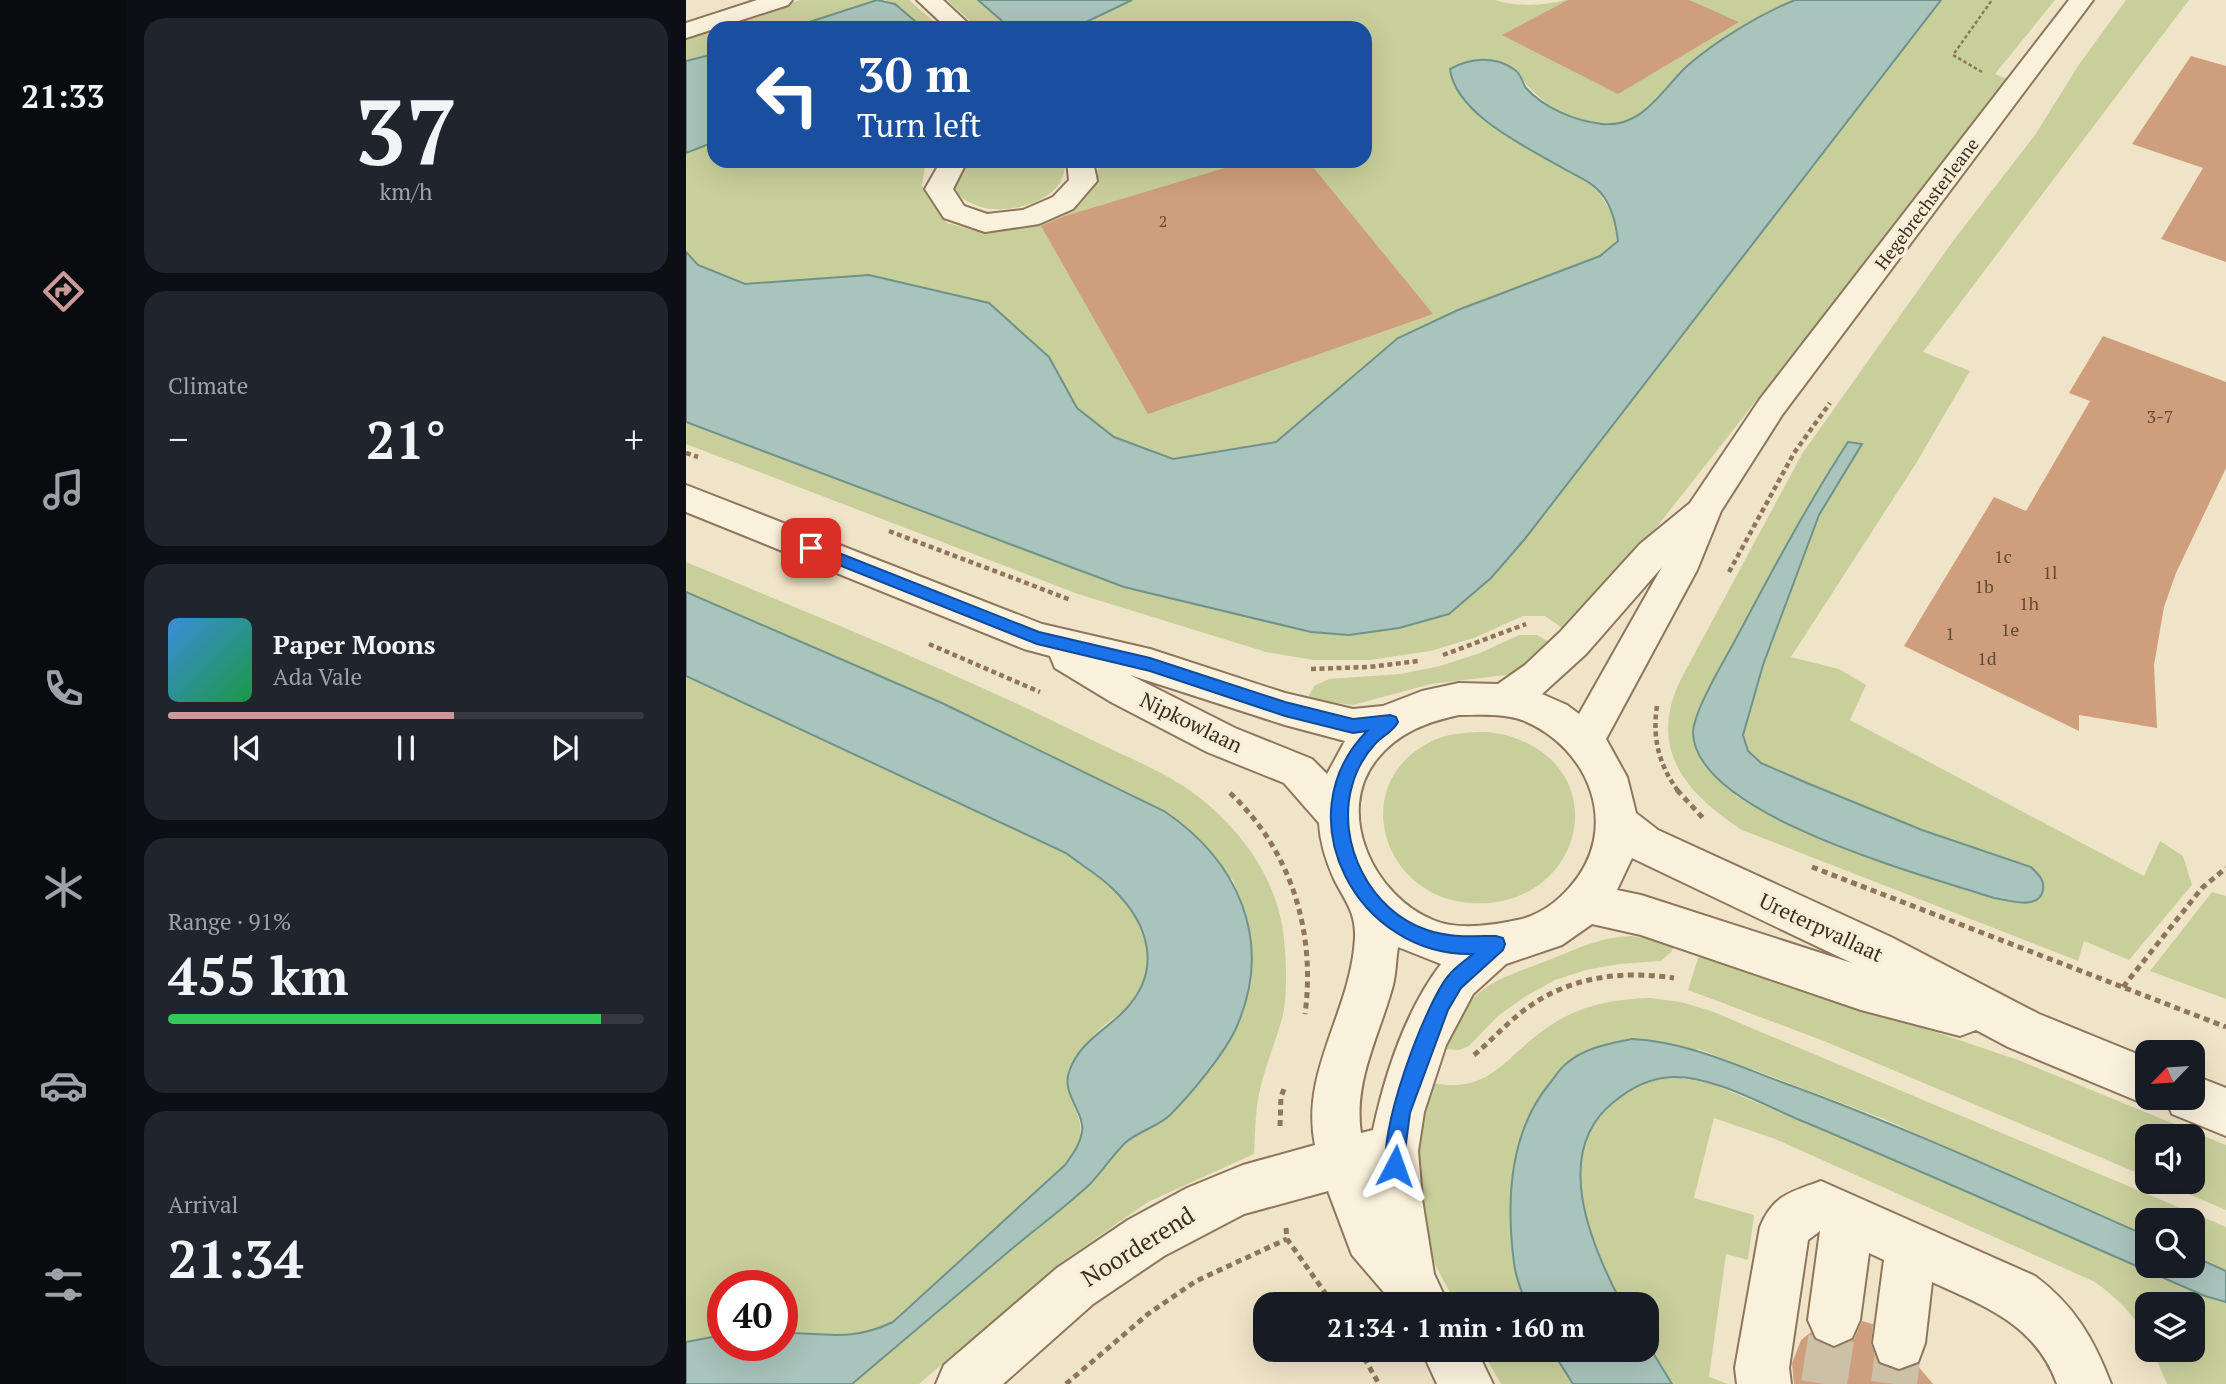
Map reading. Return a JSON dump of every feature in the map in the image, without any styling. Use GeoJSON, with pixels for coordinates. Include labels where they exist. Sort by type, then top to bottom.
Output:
{"type":"FeatureCollection","features":[{"type":"Feature","properties":{"kind":"street"},"geometry":{"type":"LineString","coordinates":[[716,21],[780,0]]}},
{"type":"Feature","properties":{"kind":"street"},"geometry":{"type":"LineString","coordinates":[[929,0],[953,21]]}},
{"type":"Feature","properties":{"kind":"street","name":"Hegebrechsterleane"},"geometry":{"type":"LineString","coordinates":[[1705,508],[1771,407],[2081,0]]}},
{"type":"Feature","properties":{"kind":"street"},"geometry":{"type":"LineString","coordinates":[[686,31],[707,24]]}},
{"type":"Feature","properties":{"kind":"street"},"geometry":{"type":"LineString","coordinates":[[950,168],[939,189],[954,212],[985,223],[1029,218],[1063,203],[1083,181],[1081,168]]}},
{"type":"Feature","properties":{"kind":"street","name":"Nipkowlaan"},"geometry":{"type":"LineString","coordinates":[[686,498],[1037,638],[1150,664],[1285,709],[1353,726],[1390,722]]}},
{"type":"Feature","properties":{"kind":"street"},"geometry":{"type":"LineString","coordinates":[[1504,700],[1538,676],[1573,643],[1653,554],[1705,508]]}},
{"type":"Feature","properties":{"kind":"street"},"geometry":{"type":"LineString","coordinates":[[1585,741],[1679,570],[1705,508]]}},
{"type":"Feature","properties":{"kind":"street","name":"Nipkowlaan"},"geometry":{"type":"LineString","coordinates":[[1037,638],[1125,691],[1221,740],[1298,771],[1338,814]]}},
{"type":"Feature","properties":{"kind":"street"},"geometry":{"type":"LineString","coordinates":[[1459,699],[1504,700],[1528,705],[1550,715],[1585,741],[1613,787],[1619,824],[1612,863],[1587,903],[1554,929],[1522,940],[1455,946],[1422,937],[1396,923],[1374,904],[1348,865],[1340,840],[1338,814],[1343,787],[1352,763],[1370,738],[1390,722],[1421,706],[1459,699]]}},
{"type":"Feature","properties":{"kind":"street","name":"Ureterpvallaat"},"geometry":{"type":"LineString","coordinates":[[1619,824],[1643,843],[1875,952],[2024,1031],[2135,1076]]}},
{"type":"Feature","properties":{"kind":"street","name":"Ureterpvallaat"},"geometry":{"type":"LineString","coordinates":[[1587,903],[1641,915],[1861,988],[2024,1031]]}},
{"type":"Feature","properties":{"kind":"street"},"geometry":{"type":"LineString","coordinates":[[1374,904],[1377,937],[1371,983],[1338,1083],[1335,1104],[1337,1135],[1342,1161],[1370,1237],[1415,1292]]}},
{"type":"Feature","properties":{"kind":"street"},"geometry":{"type":"LineString","coordinates":[[1415,1292],[1396,1183],[1394,1148],[1401,1113],[1440,1005],[1455,982],[1496,944]]}},
{"type":"Feature","properties":{"kind":"street"},"geometry":{"type":"LineString","coordinates":[[2205,1103],[2226,1112]]}},
{"type":"Feature","properties":{"kind":"street","name":"Noorderend"},"geometry":{"type":"LineString","coordinates":[[963,1384],[1074,1286],[1146,1238],[1243,1190],[1394,1148]]}},
{"type":"Feature","properties":{"kind":"street"},"geometry":{"type":"LineString","coordinates":[[1764,1384],[1762,1368],[1786,1227],[1799,1214],[1821,1206],[2017,1294],[2044,1313],[2061,1337],[2084,1384]]}},
{"type":"Feature","properties":{"kind":"street"},"geometry":{"type":"LineString","coordinates":[[1834,1320],[1849,1218]]}},
{"type":"Feature","properties":{"kind":"street"},"geometry":{"type":"LineString","coordinates":[[1899,1343],[1911,1246]]}},
{"type":"Feature","properties":{"kind":"street"},"geometry":{"type":"LineString","coordinates":[[1454,1362],[1465,1384]]}},
{"type":"Feature","properties":{"kind":"path"},"geometry":{"type":"LineString","coordinates":[[1723,582],[1794,453],[1833,397]]}},
{"type":"Feature","properties":{"kind":"path"},"geometry":{"type":"LineString","coordinates":[[686,453],[699,458]]}},
{"type":"Feature","properties":{"kind":"path"},"geometry":{"type":"LineString","coordinates":[[881,528],[1073,600]]}},
{"type":"Feature","properties":{"kind":"path"},"geometry":{"type":"LineString","coordinates":[[928,643],[1041,693]]}},
{"type":"Feature","properties":{"kind":"path"},"geometry":{"type":"LineString","coordinates":[[1298,666],[1310,669]]}},
{"type":"Feature","properties":{"kind":"path"},"geometry":{"type":"LineString","coordinates":[[1660,697],[1654,731],[1664,772],[1689,806],[1706,821]]}},
{"type":"Feature","properties":{"kind":"path"},"geometry":{"type":"LineString","coordinates":[[1223,788],[1233,795],[1262,827],[1281,859],[1296,894],[1308,968],[1307,1008]]}},
{"type":"Feature","properties":{"kind":"path"},"geometry":{"type":"LineString","coordinates":[[1804,864],[2226,1027]]}},
{"type":"Feature","properties":{"kind":"path"},"geometry":{"type":"LineString","coordinates":[[2123,988],[2202,888],[2226,868]]}},
{"type":"Feature","properties":{"kind":"path"},"geometry":{"type":"LineString","coordinates":[[1066,1384],[1149,1314],[1196,1281],[1287,1239],[1325,1292]]}},
{"type":"Feature","properties":{"kind":"path"},"geometry":{"type":"LineString","coordinates":[[1366,1362],[1379,1384]]}},
{"type":"Feature","properties":{"kind":"green space"},"geometry":{"type":"Polygon","coordinates":[[[800,0],[885,0],[865,3],[812,21],[740,21],[800,0]]]}},
{"type":"Feature","properties":{"kind":"green space"},"geometry":{"type":"Polygon","coordinates":[[[885,0],[909,0],[933,21],[915,21],[895,4],[885,0]]]}},
{"type":"Feature","properties":{"kind":"green space"},"geometry":{"type":"Polygon","coordinates":[[[947,0],[978,0],[1002,21],[970,21],[947,0]]]}},
{"type":"Feature","properties":{"kind":"green space"},"geometry":{"type":"Polygon","coordinates":[[[1132,0],[1495,0],[1530,5],[1565,0],[1795,0],[1753,21],[1709,49],[1686,68],[1644,113],[1626,122],[1595,124],[1564,113],[1536,95],[1517,71],[1466,104],[1499,130],[1596,188],[1615,218],[1619,241],[1601,256],[1458,310],[1398,338],[1276,442],[1173,459],[1114,437],[1077,408],[1049,357],[869,275],[745,284],[698,265],[686,252],[686,153],[707,145],[707,168],[925,168],[922,186],[947,223],[989,232],[1024,227],[1057,213],[1085,191],[1098,168],[1372,168],[1372,21],[1088,21],[1132,0]]]}},
{"type":"Feature","properties":{"kind":"green space"},"geometry":{"type":"Polygon","coordinates":[[[1941,0],[2055,0],[1995,74],[2009,80],[1637,552],[1562,628],[1545,616],[1523,616],[1474,638],[1430,651],[1370,660],[1314,660],[1266,652],[1078,594],[686,444],[686,422],[1124,587],[1311,632],[1349,635],[1399,628],[1449,615],[1491,578],[1524,540],[1941,0]]]}},
{"type":"Feature","properties":{"kind":"green space"},"geometry":{"type":"Polygon","coordinates":[[[2126,0],[2189,0],[1923,352],[1970,371],[1915,465],[1791,657],[1839,669],[1866,685],[1850,720],[2144,876],[2160,841],[2183,856],[2192,885],[2129,960],[2084,941],[2078,961],[1742,830],[1722,816],[1689,784],[1677,766],[1670,747],[1668,726],[1681,679],[1802,454],[1953,241],[2035,135],[2078,66],[2126,0]],[[1847,442],[1709,687],[1736,796],[1790,825],[1846,847],[1953,885],[2024,903],[2031,867],[1922,830],[1807,783],[1761,763],[1748,751],[1743,735],[1763,665],[1819,515],[1861,445],[1847,442]]]}},
{"type":"Feature","properties":{"kind":"green space"},"geometry":{"type":"Polygon","coordinates":[[[707,32],[707,56],[686,61],[686,39],[707,32]]]}},
{"type":"Feature","properties":{"kind":"green space"},"geometry":{"type":"Polygon","coordinates":[[[963,168],[1064,168],[1059,184],[1052,192],[1016,208],[987,208],[974,204],[957,195],[955,180],[963,168]]]}},
{"type":"Feature","properties":{"kind":"green space"},"geometry":{"type":"Polygon","coordinates":[[[686,562],[986,690],[1177,782],[1205,802],[1245,843],[1265,875],[1279,911],[1286,961],[1285,1005],[1259,1094],[1254,1154],[1148,1202],[1059,1264],[919,1384],[852,1384],[1091,1182],[1127,1140],[1169,1116],[1226,1047],[1236,1029],[1243,1010],[1248,920],[1233,880],[1136,796],[942,703],[686,592],[686,562]]]}},
{"type":"Feature","properties":{"kind":"green space"},"geometry":{"type":"Polygon","coordinates":[[[1519,635],[1537,635],[1549,642],[1514,674],[1431,684],[1353,705],[1307,699],[1314,686],[1329,679],[1400,674],[1440,666],[1480,653],[1519,635]]]}},
{"type":"Feature","properties":{"kind":"green space"},"geometry":{"type":"Polygon","coordinates":[[[686,676],[1066,853],[1113,889],[1131,911],[1144,937],[1149,964],[1141,991],[1131,1004],[1094,1035],[1068,1088],[1079,1120],[1080,1135],[1065,1165],[893,1322],[852,1334],[798,1334],[798,1270],[707,1270],[707,1338],[686,1342],[686,676]]]}},
{"type":"Feature","properties":{"kind":"green space"},"geometry":{"type":"Polygon","coordinates":[[[1486,732],[1512,737],[1545,754],[1566,779],[1575,807],[1572,836],[1560,863],[1539,885],[1509,899],[1471,903],[1440,896],[1415,881],[1397,860],[1386,835],[1383,808],[1390,782],[1407,759],[1434,740],[1460,733],[1486,732]]]}},
{"type":"Feature","properties":{"kind":"green space"},"geometry":{"type":"Polygon","coordinates":[[[2212,892],[2226,896],[2226,999],[2150,971],[2212,892]]]}},
{"type":"Feature","properties":{"kind":"green space"},"geometry":{"type":"Polygon","coordinates":[[[1631,936],[1674,943],[1672,951],[1661,961],[1619,964],[1586,970],[1555,980],[1499,1015],[1469,1046],[1459,1050],[1445,1049],[1463,1010],[1486,987],[1516,972],[1583,946],[1601,940],[1631,936]]]}},
{"type":"Feature","properties":{"kind":"green space"},"geometry":{"type":"Polygon","coordinates":[[[1700,952],[2018,1060],[2175,1124],[2135,1124],[2135,1172],[1824,1041],[1688,990],[1700,952]]]}},
{"type":"Feature","properties":{"kind":"green space"},"geometry":{"type":"Polygon","coordinates":[[[1650,998],[1681,1002],[1711,1011],[2135,1189],[2135,1194],[2147,1194],[2181,1208],[2135,1208],[2135,1231],[1884,1119],[1698,1049],[1525,1122],[1515,1169],[1511,1213],[1515,1257],[1522,1292],[1450,1292],[1429,1253],[1416,1162],[1419,1131],[1433,1083],[1453,1085],[1484,1078],[1560,1019],[1584,1008],[1650,998]]]}},
{"type":"Feature","properties":{"kind":"green space"},"geometry":{"type":"Polygon","coordinates":[[[1674,1077],[1710,1083],[2135,1265],[2135,1278],[2164,1278],[2196,1292],[2135,1292],[2135,1320],[2095,1282],[1775,1139],[1714,1118],[1694,1198],[1754,1215],[1748,1260],[1726,1254],[1709,1377],[1728,1384],[1672,1384],[1659,1362],[1659,1292],[1617,1292],[1587,1218],[1579,1171],[1581,1149],[1589,1129],[1618,1097],[1653,1081],[1674,1077]]]}},
{"type":"Feature","properties":{"kind":"green space"},"geometry":{"type":"Polygon","coordinates":[[[2205,1136],[2226,1145],[2226,1210],[2188,1194],[2205,1194],[2205,1136]]]}},
{"type":"Feature","properties":{"kind":"green space"},"geometry":{"type":"Polygon","coordinates":[[[2205,1218],[2226,1227],[2226,1271],[2205,1261],[2205,1218]]]}},
{"type":"Feature","properties":{"kind":"green space"},"geometry":{"type":"Polygon","coordinates":[[[2205,1296],[2226,1302],[2226,1384],[2167,1384],[2158,1362],[2205,1362],[2205,1296]]]}},
{"type":"Feature","properties":{"kind":"green space"},"geometry":{"type":"Polygon","coordinates":[[[1488,1362],[1559,1362],[1573,1384],[1501,1384],[1488,1362]]]}},
{"type":"Feature","properties":{"kind":"water"},"geometry":{"type":"Polygon","coordinates":[[[877,0],[895,4],[915,21],[812,21],[877,0]]]}},
{"type":"Feature","properties":{"kind":"water"},"geometry":{"type":"Polygon","coordinates":[[[978,0],[1132,0],[1088,21],[1002,21],[978,0]]]}},
{"type":"Feature","properties":{"kind":"water"},"geometry":{"type":"Polygon","coordinates":[[[1795,0],[1941,0],[1524,540],[1491,578],[1449,614],[1399,628],[1349,635],[1311,632],[1124,587],[686,422],[686,252],[698,265],[745,284],[869,275],[989,303],[1049,357],[1077,408],[1114,437],[1173,459],[1276,442],[1398,338],[1458,310],[1600,256],[1618,241],[1612,213],[1601,193],[1590,183],[1516,141],[1480,116],[1455,86],[1450,69],[1466,62],[1499,62],[1517,72],[1526,88],[1551,107],[1581,120],[1616,124],[1640,114],[1686,67],[1738,29],[1795,0]]]}},
{"type":"Feature","properties":{"kind":"water"},"geometry":{"type":"Polygon","coordinates":[[[707,56],[707,145],[686,153],[686,61],[707,56]]]}},
{"type":"Feature","properties":{"kind":"water"},"geometry":{"type":"Polygon","coordinates":[[[1848,442],[1862,444],[1819,515],[1763,665],[1743,735],[1748,751],[1761,763],[1807,783],[1922,830],[2031,867],[2043,883],[2043,890],[2036,900],[2022,903],[1994,898],[1919,875],[1820,838],[1772,816],[1732,791],[1704,763],[1693,733],[1703,701],[1788,543],[1848,442]]]}},
{"type":"Feature","properties":{"kind":"water"},"geometry":{"type":"Polygon","coordinates":[[[686,592],[942,703],[1164,811],[1190,831],[1212,854],[1229,878],[1242,905],[1250,933],[1252,963],[1248,994],[1237,1026],[1217,1060],[1188,1096],[1165,1119],[1125,1143],[1082,1191],[852,1384],[686,1384],[686,1342],[707,1338],[707,1361],[798,1361],[798,1334],[851,1334],[893,1322],[1065,1165],[1082,1132],[1080,1117],[1068,1087],[1069,1072],[1086,1045],[1125,1010],[1137,995],[1144,979],[1147,948],[1143,932],[1125,903],[1108,884],[1066,853],[686,676],[686,592]]]}},
{"type":"Feature","properties":{"kind":"water"},"geometry":{"type":"Polygon","coordinates":[[[1632,1039],[1691,1049],[1876,1118],[2135,1231],[2135,1265],[1741,1094],[1705,1081],[1672,1077],[1642,1084],[1615,1101],[1595,1122],[1584,1146],[1580,1172],[1589,1227],[1616,1292],[1522,1292],[1515,1268],[1510,1216],[1518,1145],[1536,1102],[1558,1073],[1574,1058],[1606,1045],[1632,1039]]]}},
{"type":"Feature","properties":{"kind":"water"},"geometry":{"type":"Polygon","coordinates":[[[2205,1261],[2226,1271],[2226,1302],[2205,1296],[2205,1292],[2196,1292],[2164,1278],[2205,1278],[2205,1261]]]}},
{"type":"Feature","properties":{"kind":"water"},"geometry":{"type":"Polygon","coordinates":[[[1559,1362],[1659,1362],[1672,1384],[1573,1384],[1559,1362]]]}},
{"type":"Feature","properties":{"kind":"building"},"geometry":{"type":"Polygon","coordinates":[[[1568,0],[1689,0],[1739,22],[1618,94],[1502,35],[1568,0]]]}},
{"type":"Feature","properties":{"kind":"building"},"geometry":{"type":"Polygon","coordinates":[[[2191,56],[2226,66],[2226,262],[2161,239],[2203,168],[2132,144],[2191,56]]]}},
{"type":"Feature","properties":{"kind":"building"},"geometry":{"type":"Polygon","coordinates":[[[1225,168],[1314,168],[1433,314],[1148,414],[1041,226],[1065,216],[1225,168]]]}},
{"type":"Feature","properties":{"kind":"building"},"geometry":{"type":"Polygon","coordinates":[[[2103,336],[2226,382],[2226,468],[2176,573],[2164,607],[2154,665],[2157,728],[2079,715],[2079,731],[1904,646],[1994,497],[2026,511],[2090,401],[2069,393],[2103,336]]]}},
{"type":"Feature","properties":{"kind":"building"},"geometry":{"type":"Polygon","coordinates":[[[1862,1321],[1873,1324],[1871,1344],[1879,1364],[1898,1371],[1917,1365],[1933,1384],[1794,1384],[1792,1363],[1801,1340],[1811,1332],[1815,1340],[1835,1348],[1854,1339],[1862,1321]]]}},
{"type":"Feature","properties":{"kind":"tunnel"},"geometry":{"type":"LineString","coordinates":[[1824,1384],[1834,1320]]}},
{"type":"Feature","properties":{"kind":"tunnel"},"geometry":{"type":"LineString","coordinates":[[1894,1384],[1899,1343]]}},
{"type":"Feature","properties":{"kind":"route"},"geometry":{"type":"LineString","coordinates":[[811,548],[1037,638],[1150,664],[1285,709],[1353,726],[1390,722],[1370,738],[1352,763],[1343,787],[1338,814],[1340,840],[1348,865],[1374,904],[1396,923],[1422,937],[1455,946],[1496,944],[1455,982],[1440,1005],[1401,1113],[1394,1148],[1395,1166]]}}]}
